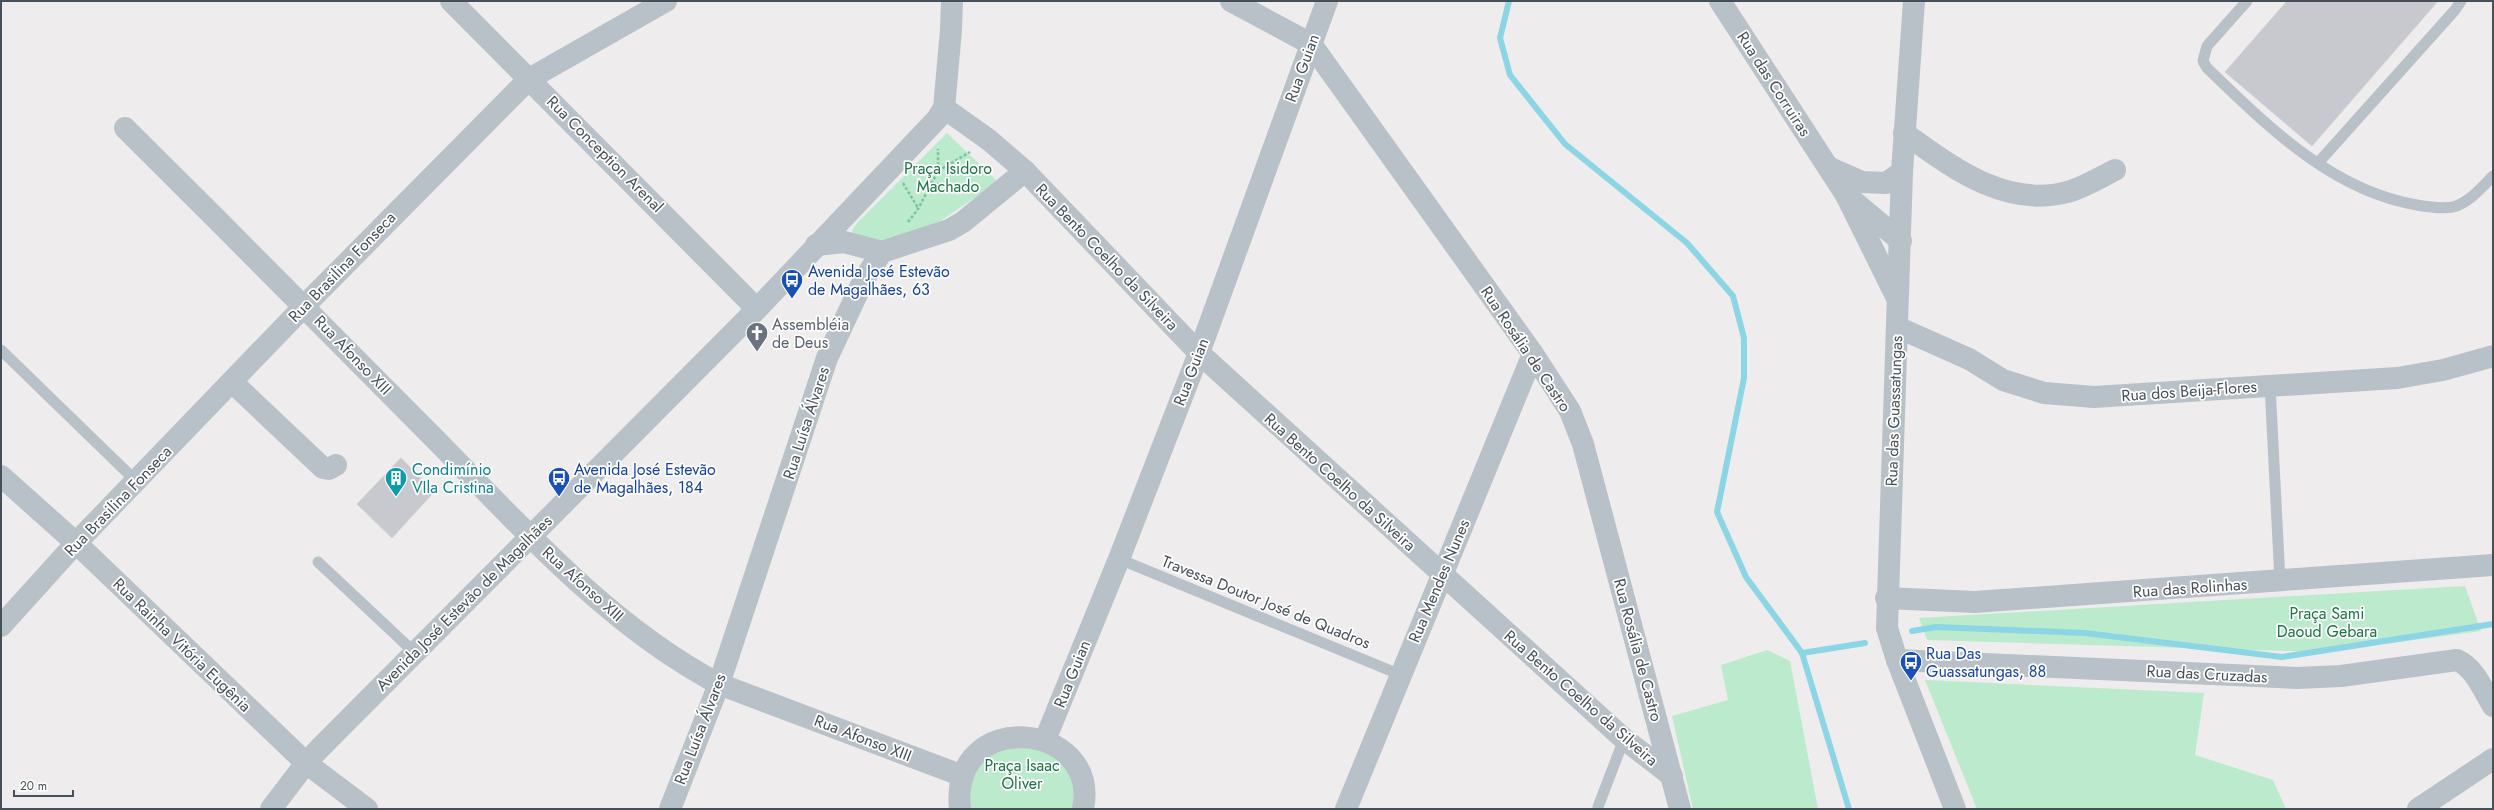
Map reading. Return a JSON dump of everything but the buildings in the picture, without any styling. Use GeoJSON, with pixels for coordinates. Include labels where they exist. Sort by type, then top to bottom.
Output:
{"type":"FeatureCollection","features":[{"type":"Feature","properties":{"kind":"street","name":"Rua Conception Arenal"},"geometry":{"type":"LineString","coordinates":[[451,1],[757,309]]}},
{"type":"Feature","properties":{"kind":"street","name":"Rua Brasilina Fonseca"},"geometry":{"type":"LineString","coordinates":[[1,626],[76,543],[137,482],[305,305],[529,79],[666,1]]}},
{"type":"Feature","properties":{"kind":"street"},"geometry":{"type":"LineString","coordinates":[[816,245],[844,242],[882,252],[949,230],[963,222],[1025,171],[990,140],[940,113],[951,30],[952,1]]}},
{"type":"Feature","properties":{"kind":"street","name":"Rua Rosália de Castro"},"geometry":{"type":"LineString","coordinates":[[1231,1],[1311,44],[1533,354],[1570,411],[1583,444],[1680,809]]}},
{"type":"Feature","properties":{"kind":"street","name":"Rua Guian"},"geometry":{"type":"LineString","coordinates":[[1045,740],[1119,560],[1199,353],[1327,1]]}},
{"type":"Feature","properties":{"kind":"street","name":"Rua das Corruiras"},"geometry":{"type":"LineString","coordinates":[[1720,1],[1846,195],[1901,241]]}},
{"type":"Feature","properties":{"kind":"street","name":"Rua das Guassatungas"},"geometry":{"type":"LineString","coordinates":[[1914,1],[1902,172],[1901,241],[1886,598],[1887,628],[1897,660],[1955,809]]}},
{"type":"Feature","properties":{"kind":"street","name":"Avenida José Estevão de Magalhães"},"geometry":{"type":"LineString","coordinates":[[271,809],[306,763],[414,652],[757,309],[940,113]]}},
{"type":"Feature","properties":{"kind":"street","name":"Rua Afonso XIII"},"geometry":{"type":"LineString","coordinates":[[125,128],[305,305],[530,536],[640,633],[680,664],[719,684],[963,776]]}},
{"type":"Feature","properties":{"kind":"street"},"geometry":{"type":"LineString","coordinates":[[1904,132],[1960,173],[1998,190],[2039,196],[2070,191],[2115,170]]}},
{"type":"Feature","properties":{"kind":"street"},"geometry":{"type":"LineString","coordinates":[[1828,167],[1862,182],[1886,183],[1902,172]]}},
{"type":"Feature","properties":{"kind":"street","name":"Rua Bento Coelho da Silveira"},"geometry":{"type":"LineString","coordinates":[[1025,171],[1199,353],[1624,739],[1672,776]]}},
{"type":"Feature","properties":{"kind":"street"},"geometry":{"type":"LineString","coordinates":[[1846,195],[1885,271],[1898,301]]}},
{"type":"Feature","properties":{"kind":"street","name":"Rua Luísa Álvares"},"geometry":{"type":"LineString","coordinates":[[670,809],[719,684],[827,358],[864,279],[882,252]]}},
{"type":"Feature","properties":{"kind":"street","name":"Rua dos Beija-Flores"},"geometry":{"type":"LineString","coordinates":[[1897,327],[1968,359],[2004,380],[2044,393],[2094,397],[2397,378],[2443,370],[2493,356]]}},
{"type":"Feature","properties":{"kind":"street","name":"Rua Mendes Nunes"},"geometry":{"type":"LineString","coordinates":[[1346,809],[1533,354]]}},
{"type":"Feature","properties":{"kind":"street"},"geometry":{"type":"LineString","coordinates":[[232,382],[323,468],[329,469],[336,465]]}},
{"type":"Feature","properties":{"kind":"street","name":"Rua Rainha Vitória Eugênia"},"geometry":{"type":"LineString","coordinates":[[1,476],[76,543],[306,763],[368,809]]}},
{"type":"Feature","properties":{"kind":"street","name":"Rua das Rolinhas"},"geometry":{"type":"LineString","coordinates":[[1886,598],[1975,602],[2493,565]]}},
{"type":"Feature","properties":{"kind":"street","name":"Rua das Cruzadas"},"geometry":{"type":"LineString","coordinates":[[1897,660],[2297,678],[2341,676],[2457,660],[2465,664],[2472,672],[2493,706]]}},
{"type":"Feature","properties":{"kind":"street"},"geometry":{"type":"LineString","coordinates":[[960,809],[959,795],[963,776],[973,759],[988,745],[1006,738],[1026,736],[1045,740],[1062,750],[1074,764],[1082,782],[1084,801],[1083,809]]}},
{"type":"Feature","properties":{"kind":"street"},"geometry":{"type":"LineString","coordinates":[[2418,809],[2493,759]]}},
{"type":"Feature","properties":{"kind":"lane"},"geometry":{"type":"LineString","coordinates":[[2247,1],[2207,46],[2203,61],[2207,68],[2273,131],[2318,163],[2357,188],[2395,201],[2435,208],[2453,207],[2469,199],[2493,176]]}},
{"type":"Feature","properties":{"kind":"lane"},"geometry":{"type":"LineString","coordinates":[[2318,163],[2455,10],[2461,1]]}},
{"type":"Feature","properties":{"kind":"lane"},"geometry":{"type":"LineString","coordinates":[[1,350],[137,482]]}},
{"type":"Feature","properties":{"kind":"lane"},"geometry":{"type":"LineString","coordinates":[[2270,385],[2280,581]]}},
{"type":"Feature","properties":{"kind":"lane","name":"Travessa Doutor José de Quadros"},"geometry":{"type":"LineString","coordinates":[[1119,560],[1401,675]]}},
{"type":"Feature","properties":{"kind":"lane"},"geometry":{"type":"LineString","coordinates":[[318,562],[414,652]]}},
{"type":"Feature","properties":{"kind":"lane"},"geometry":{"type":"LineString","coordinates":[[1598,807],[1624,739]]}},
{"type":"Feature","properties":{"kind":"path"},"geometry":{"type":"LineString","coordinates":[[905,225],[918,209],[938,171],[940,113]]}},
{"type":"Feature","properties":{"kind":"path"},"geometry":{"type":"LineString","coordinates":[[938,171],[990,140]]}},
{"type":"Feature","properties":{"kind":"path"},"geometry":{"type":"LineString","coordinates":[[893,165],[918,209]]}},
{"type":"Feature","properties":{"kind":"path"},"geometry":{"type":"LineString","coordinates":[[932,183],[994,196]]}},
{"type":"Feature","properties":{"kind":"green space","name":"Praça Isidoro Machado"},"geometry":{"type":"Polygon","coordinates":[[[947,133],[998,182],[940,221],[922,230],[870,244],[853,236],[852,230],[857,223],[947,133]]]}},
{"type":"Feature","properties":{"kind":"green space","name":"Praça Sami Daoud Gebara"},"geometry":{"type":"Polygon","coordinates":[[[2465,586],[2481,631],[2324,652],[1927,640],[1919,618],[2465,586]]]}},
{"type":"Feature","properties":{"kind":"green space"},"geometry":{"type":"Polygon","coordinates":[[[1767,650],[1790,661],[1818,809],[1693,809],[1672,716],[1728,700],[1721,665],[1767,650]]]}},
{"type":"Feature","properties":{"kind":"green space"},"geometry":{"type":"Polygon","coordinates":[[[1925,680],[2204,693],[2195,755],[2273,780],[2286,809],[1977,809],[1925,680]]]}},
{"type":"Feature","properties":{"kind":"green space","name":"Praça Isaac Oliver"},"geometry":{"type":"Polygon","coordinates":[[[997,746],[1053,749],[1076,780],[1077,809],[967,809],[970,773],[997,746]]]}},
{"type":"Feature","properties":{"kind":"waterway"},"geometry":{"type":"LineString","coordinates":[[1509,1],[1500,38],[1510,75],[1565,144],[1687,243],[1733,296],[1744,338],[1744,378],[1717,512],[1746,577],[1802,653],[1849,809]]}},
{"type":"Feature","properties":{"kind":"waterway"},"geometry":{"type":"LineString","coordinates":[[1912,631],[1936,627],[2085,633],[2282,657],[2493,624]]}},
{"type":"Feature","properties":{"kind":"waterway"},"geometry":{"type":"LineString","coordinates":[[1802,653],[1865,643]]}},
{"type":"Feature","properties":{"kind":"place","name":"Avenida José Estevão de Magalhães, 63"},"geometry":{"type":"Point","coordinates":[792,300]}},
{"type":"Feature","properties":{"kind":"place","name":"Assembléia de Deus"},"geometry":{"type":"Point","coordinates":[757,352]}},
{"type":"Feature","properties":{"kind":"place","name":"Condimínio VIla Cristina"},"geometry":{"type":"Point","coordinates":[396,498]}},
{"type":"Feature","properties":{"kind":"place","name":"Avenida José Estevão de Magalhães, 184"},"geometry":{"type":"Point","coordinates":[559,498]}},
{"type":"Feature","properties":{"kind":"place","name":"Rua Das Guassatungas, 88"},"geometry":{"type":"Point","coordinates":[1911,682]}}]}
